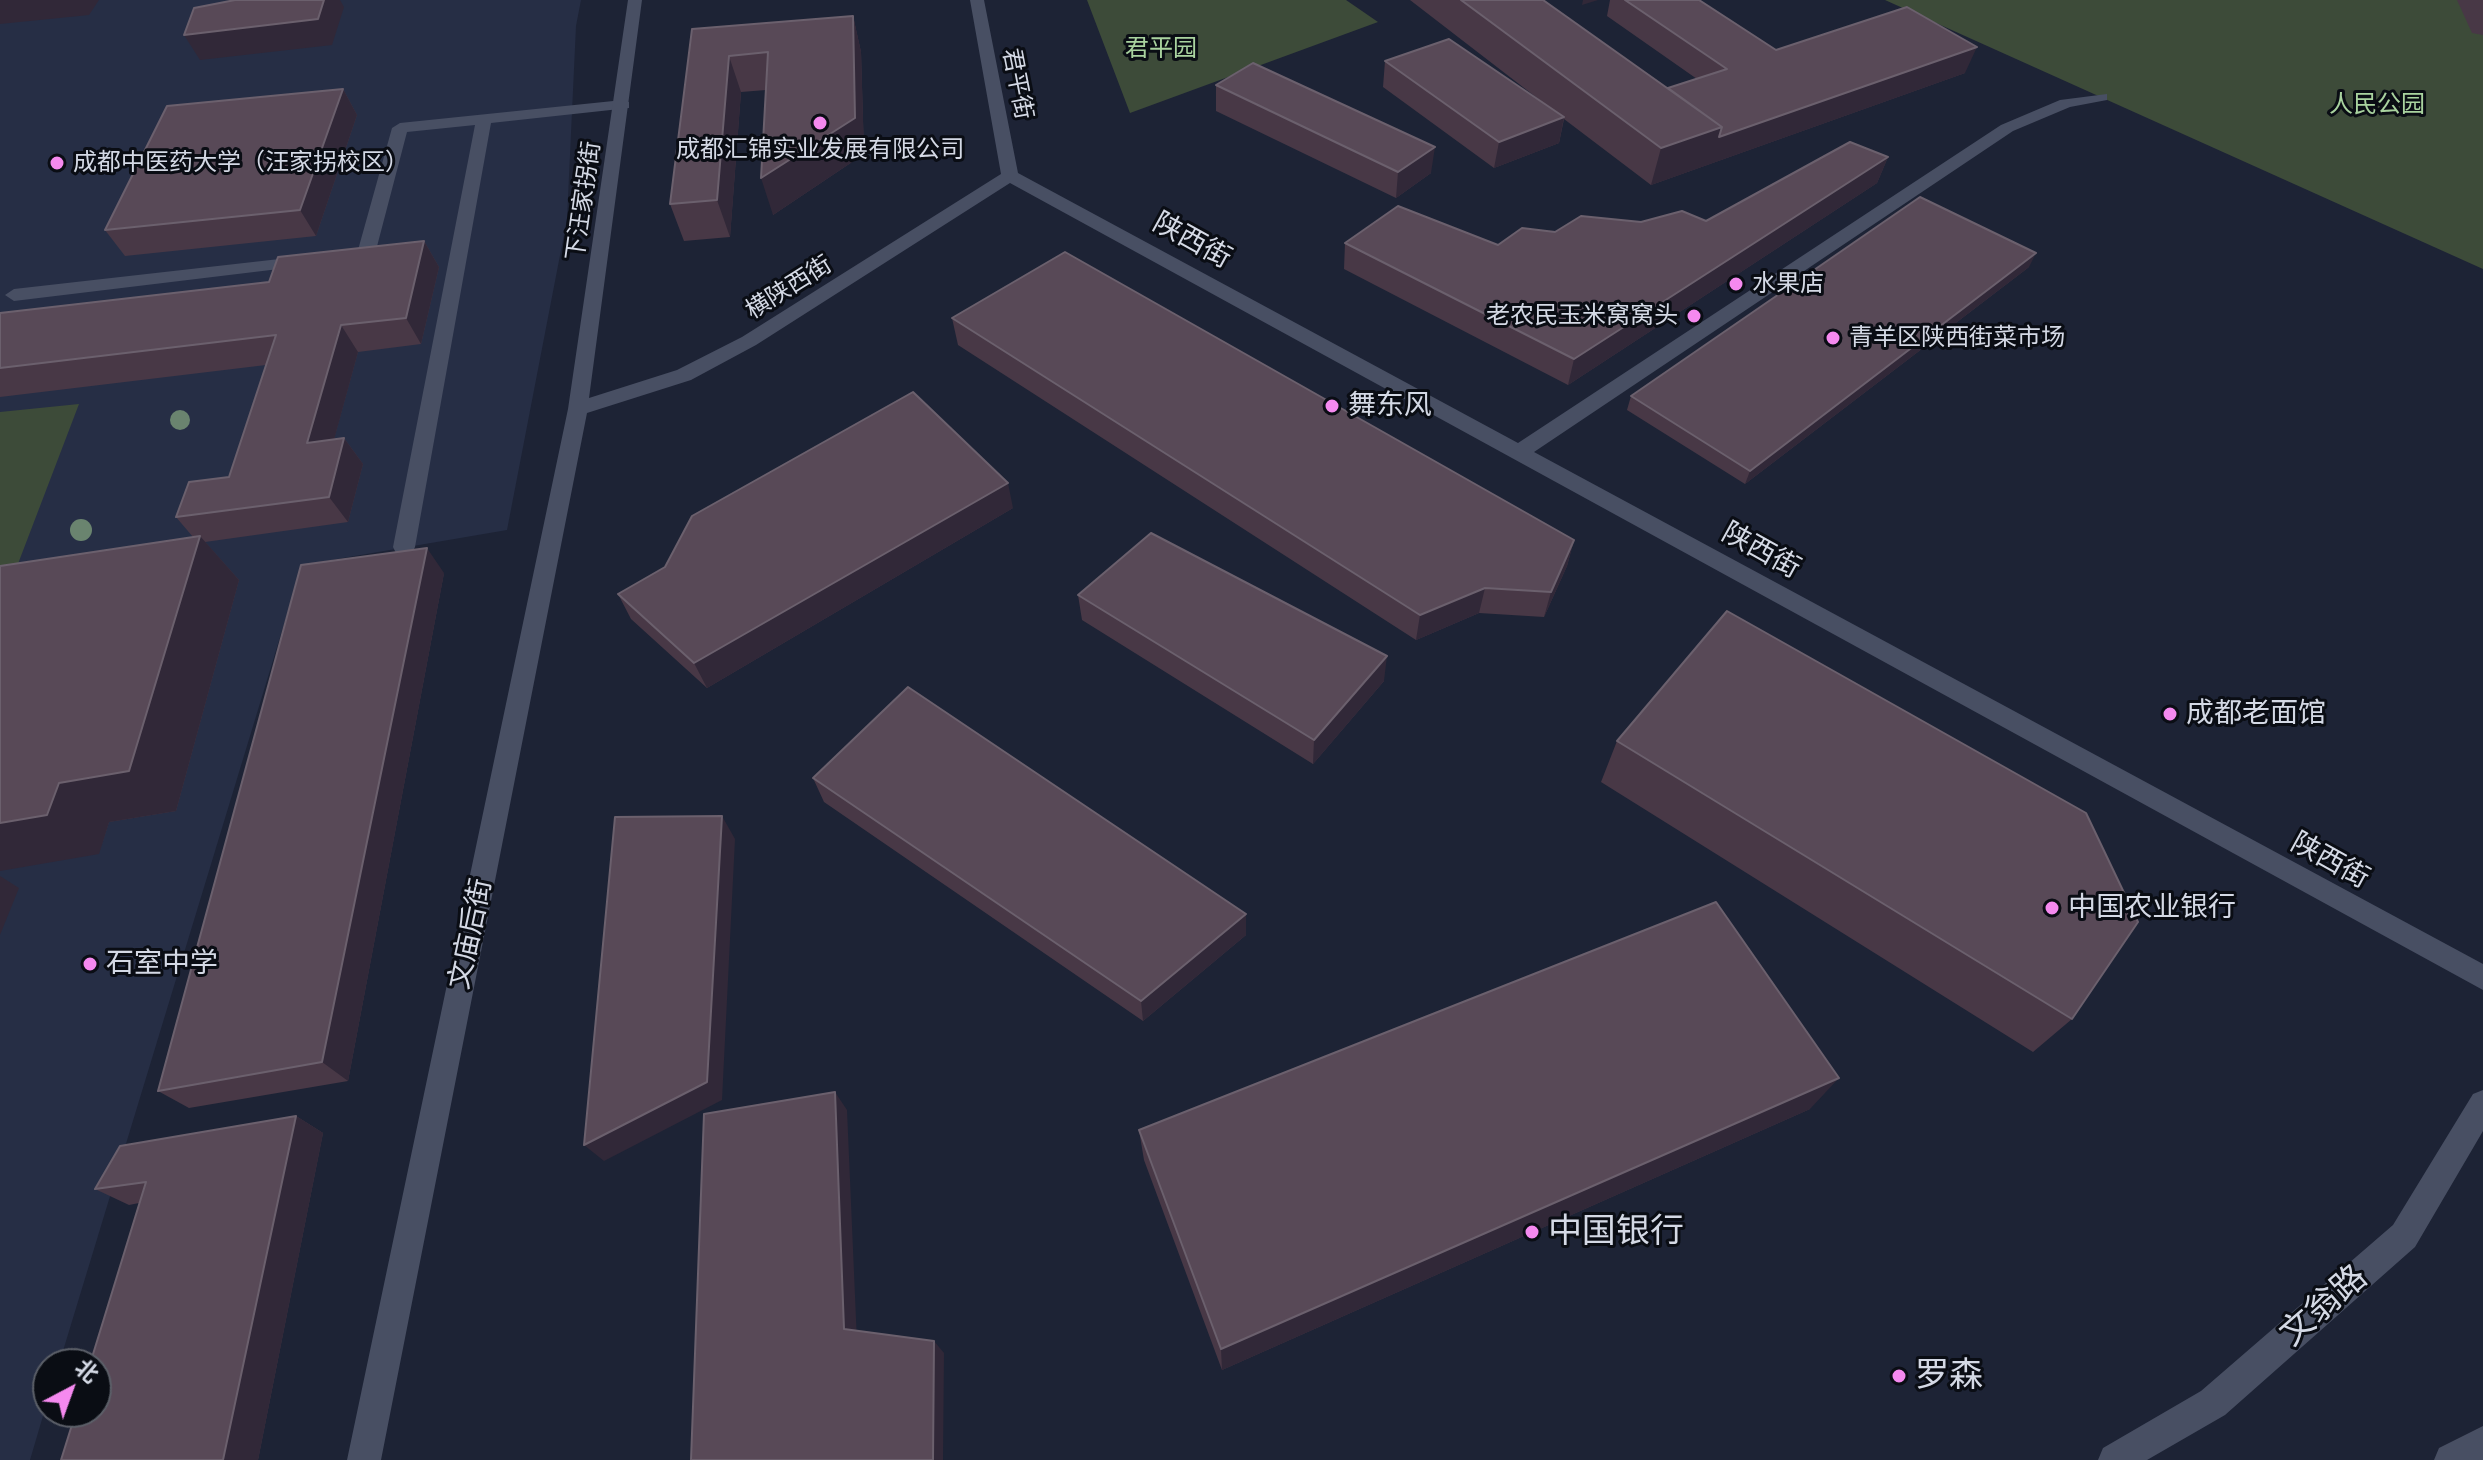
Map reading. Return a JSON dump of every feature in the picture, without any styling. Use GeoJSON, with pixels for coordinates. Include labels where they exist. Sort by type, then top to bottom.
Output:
{"type":"FeatureCollection","features":[{"type":"Feature","properties":{"kind":"street","name":"下汪家拐街"},"geometry":{"type":"LineString","coordinates":[[578,409],[623,105],[635,0]]}},
{"type":"Feature","properties":{"kind":"street","name":"君平街"},"geometry":{"type":"LineString","coordinates":[[977,0],[1010,176]]}},
{"type":"Feature","properties":{"kind":"street"},"geometry":{"type":"LineString","coordinates":[[1518,453],[2007,128],[2066,103],[2101,97]]}},
{"type":"Feature","properties":{"kind":"street"},"geometry":{"type":"LineString","coordinates":[[14,295],[366,254],[400,128],[623,105]]}},
{"type":"Feature","properties":{"kind":"street"},"geometry":{"type":"LineString","coordinates":[[404,547],[484,119]]}},
{"type":"Feature","properties":{"kind":"street","name":"横陕西街"},"geometry":{"type":"LineString","coordinates":[[578,409],[684,375],[749,341],[1010,176]]}},
{"type":"Feature","properties":{"kind":"street","name":"陕西街"},"geometry":{"type":"LineString","coordinates":[[1010,176],[2483,978]]}},
{"type":"Feature","properties":{"kind":"street","name":"文庙后街"},"geometry":{"type":"LineString","coordinates":[[364,1460],[578,409]]}},
{"type":"Feature","properties":{"kind":"street","name":"文翁路"},"geometry":{"type":"LineString","coordinates":[[2115,1460],[2213,1403],[2404,1236],[2483,1104]]}},
{"type":"Feature","properties":{"kind":"street"},"geometry":{"type":"LineString","coordinates":[[2451,1460],[2483,1443]]}},
{"type":"Feature","properties":{"kind":"shaded area","name":"石室中学"},"geometry":{"type":"Polygon","coordinates":[[[0,0],[581,0],[576,26],[567,219],[507,530],[302,565],[64,1348],[32,1348],[32,1428],[39,1428],[30,1460],[0,1460],[0,0]]]}},
{"type":"Feature","properties":{"kind":"green space","name":"君平园"},"geometry":{"type":"Polygon","coordinates":[[[1087,0],[1346,0],[1378,22],[1130,113],[1087,0]]]}},
{"type":"Feature","properties":{"kind":"green space","name":"人民公园"},"geometry":{"type":"Polygon","coordinates":[[[1885,0],[2483,0],[2483,269],[1885,0]]]}},
{"type":"Feature","properties":{"kind":"green space"},"geometry":{"type":"Polygon","coordinates":[[[79,404],[8,590],[0,591],[0,412],[79,404]]]}},
{"type":"Feature","properties":{"kind":"building"},"geometry":{"type":"Polygon","coordinates":[[[235,0],[324,0],[318,19],[184,35],[194,8],[235,0]]]}},
{"type":"Feature","properties":{"kind":"building"},"geometry":{"type":"Polygon","coordinates":[[[1461,0],[1543,0],[1722,127],[1661,148],[1461,0]]]}},
{"type":"Feature","properties":{"kind":"building"},"geometry":{"type":"Polygon","coordinates":[[[1625,0],[1699,0],[1776,50],[1907,7],[1977,47],[1719,137],[1722,127],[1668,88],[1727,69],[1625,0]]]}},
{"type":"Feature","properties":{"kind":"building"},"geometry":{"type":"Polygon","coordinates":[[[853,16],[855,118],[761,178],[768,52],[729,56],[717,200],[670,204],[692,29],[853,16]]]}},
{"type":"Feature","properties":{"kind":"building"},"geometry":{"type":"Polygon","coordinates":[[[1449,39],[1564,117],[1499,142],[1385,61],[1449,39]]]}},
{"type":"Feature","properties":{"kind":"building"},"geometry":{"type":"Polygon","coordinates":[[[1253,63],[1435,147],[1398,172],[1216,85],[1253,63]]]}},
{"type":"Feature","properties":{"kind":"building"},"geometry":{"type":"Polygon","coordinates":[[[343,89],[300,210],[105,230],[167,106],[343,89]]]}},
{"type":"Feature","properties":{"kind":"building"},"geometry":{"type":"Polygon","coordinates":[[[1850,142],[1888,157],[1574,359],[1345,243],[1398,206],[1498,245],[1522,228],[1555,232],[1581,216],[1641,222],[1682,211],[1706,221],[1850,142]]]}},
{"type":"Feature","properties":{"kind":"building","name":"青羊区陕西街菜市场"},"geometry":{"type":"Polygon","coordinates":[[[1920,197],[2036,253],[1750,471],[1631,396],[1920,197]]]}},
{"type":"Feature","properties":{"kind":"building"},"geometry":{"type":"Polygon","coordinates":[[[424,241],[406,318],[341,325],[307,443],[344,438],[329,497],[176,517],[189,482],[229,477],[276,335],[0,368],[0,313],[269,282],[278,257],[424,241]]]}},
{"type":"Feature","properties":{"kind":"building"},"geometry":{"type":"Polygon","coordinates":[[[1065,252],[1574,540],[1551,592],[1485,588],[1420,615],[952,318],[1065,252]]]}},
{"type":"Feature","properties":{"kind":"building"},"geometry":{"type":"Polygon","coordinates":[[[913,392],[1008,483],[694,663],[618,594],[665,567],[692,516],[913,392]]]}},
{"type":"Feature","properties":{"kind":"building"},"geometry":{"type":"Polygon","coordinates":[[[1151,533],[1387,656],[1314,740],[1078,595],[1151,533]]]}},
{"type":"Feature","properties":{"kind":"building"},"geometry":{"type":"Polygon","coordinates":[[[200,536],[129,771],[59,783],[47,815],[0,823],[0,566],[200,536]]]}},
{"type":"Feature","properties":{"kind":"building"},"geometry":{"type":"Polygon","coordinates":[[[427,548],[322,1062],[158,1091],[301,565],[427,548]]]}},
{"type":"Feature","properties":{"kind":"building"},"geometry":{"type":"Polygon","coordinates":[[[1727,611],[2086,813],[2138,922],[2072,1019],[1617,741],[1727,611]]]}},
{"type":"Feature","properties":{"kind":"building"},"geometry":{"type":"Polygon","coordinates":[[[908,687],[1246,914],[1141,1001],[813,778],[908,687]]]}},
{"type":"Feature","properties":{"kind":"building"},"geometry":{"type":"Polygon","coordinates":[[[722,816],[707,1082],[584,1145],[615,817],[722,816]]]}},
{"type":"Feature","properties":{"kind":"building"},"geometry":{"type":"Polygon","coordinates":[[[1716,902],[1839,1078],[1221,1349],[1139,1130],[1716,902]]]}},
{"type":"Feature","properties":{"kind":"building"},"geometry":{"type":"Polygon","coordinates":[[[835,1092],[844,1329],[934,1341],[933,1460],[691,1460],[704,1114],[835,1092]]]}},
{"type":"Feature","properties":{"kind":"building"},"geometry":{"type":"Polygon","coordinates":[[[296,1116],[223,1460],[61,1460],[71,1428],[112,1428],[112,1348],[95,1348],[146,1182],[95,1189],[120,1146],[296,1116]]]}},
{"type":"Feature","properties":{"kind":"place","name":"成都汇锦实业发展有限公司"},"geometry":{"type":"Point","coordinates":[820,123]}},
{"type":"Feature","properties":{"kind":"place","name":"成都中医药大学（汪家拐校区）"},"geometry":{"type":"Point","coordinates":[57,163]}},
{"type":"Feature","properties":{"kind":"place","name":"水果店"},"geometry":{"type":"Point","coordinates":[1736,284]}},
{"type":"Feature","properties":{"kind":"place","name":"老农民玉米窝窝头"},"geometry":{"type":"Point","coordinates":[1694,316]}},
{"type":"Feature","properties":{"kind":"place","name":"青羊区陕西街菜市场"},"geometry":{"type":"Point","coordinates":[1833,338]}},
{"type":"Feature","properties":{"kind":"place","name":"舞东风"},"geometry":{"type":"Point","coordinates":[1332,406]}},
{"type":"Feature","properties":{"kind":"place","name":"成都老面馆"},"geometry":{"type":"Point","coordinates":[2170,714]}},
{"type":"Feature","properties":{"kind":"place","name":"中国农业银行"},"geometry":{"type":"Point","coordinates":[2052,908]}},
{"type":"Feature","properties":{"kind":"place","name":"石室中学"},"geometry":{"type":"Point","coordinates":[90,964]}},
{"type":"Feature","properties":{"kind":"place","name":"中国银行"},"geometry":{"type":"Point","coordinates":[1532,1232]}},
{"type":"Feature","properties":{"kind":"place","name":"罗森"},"geometry":{"type":"Point","coordinates":[1899,1376]}}]}
